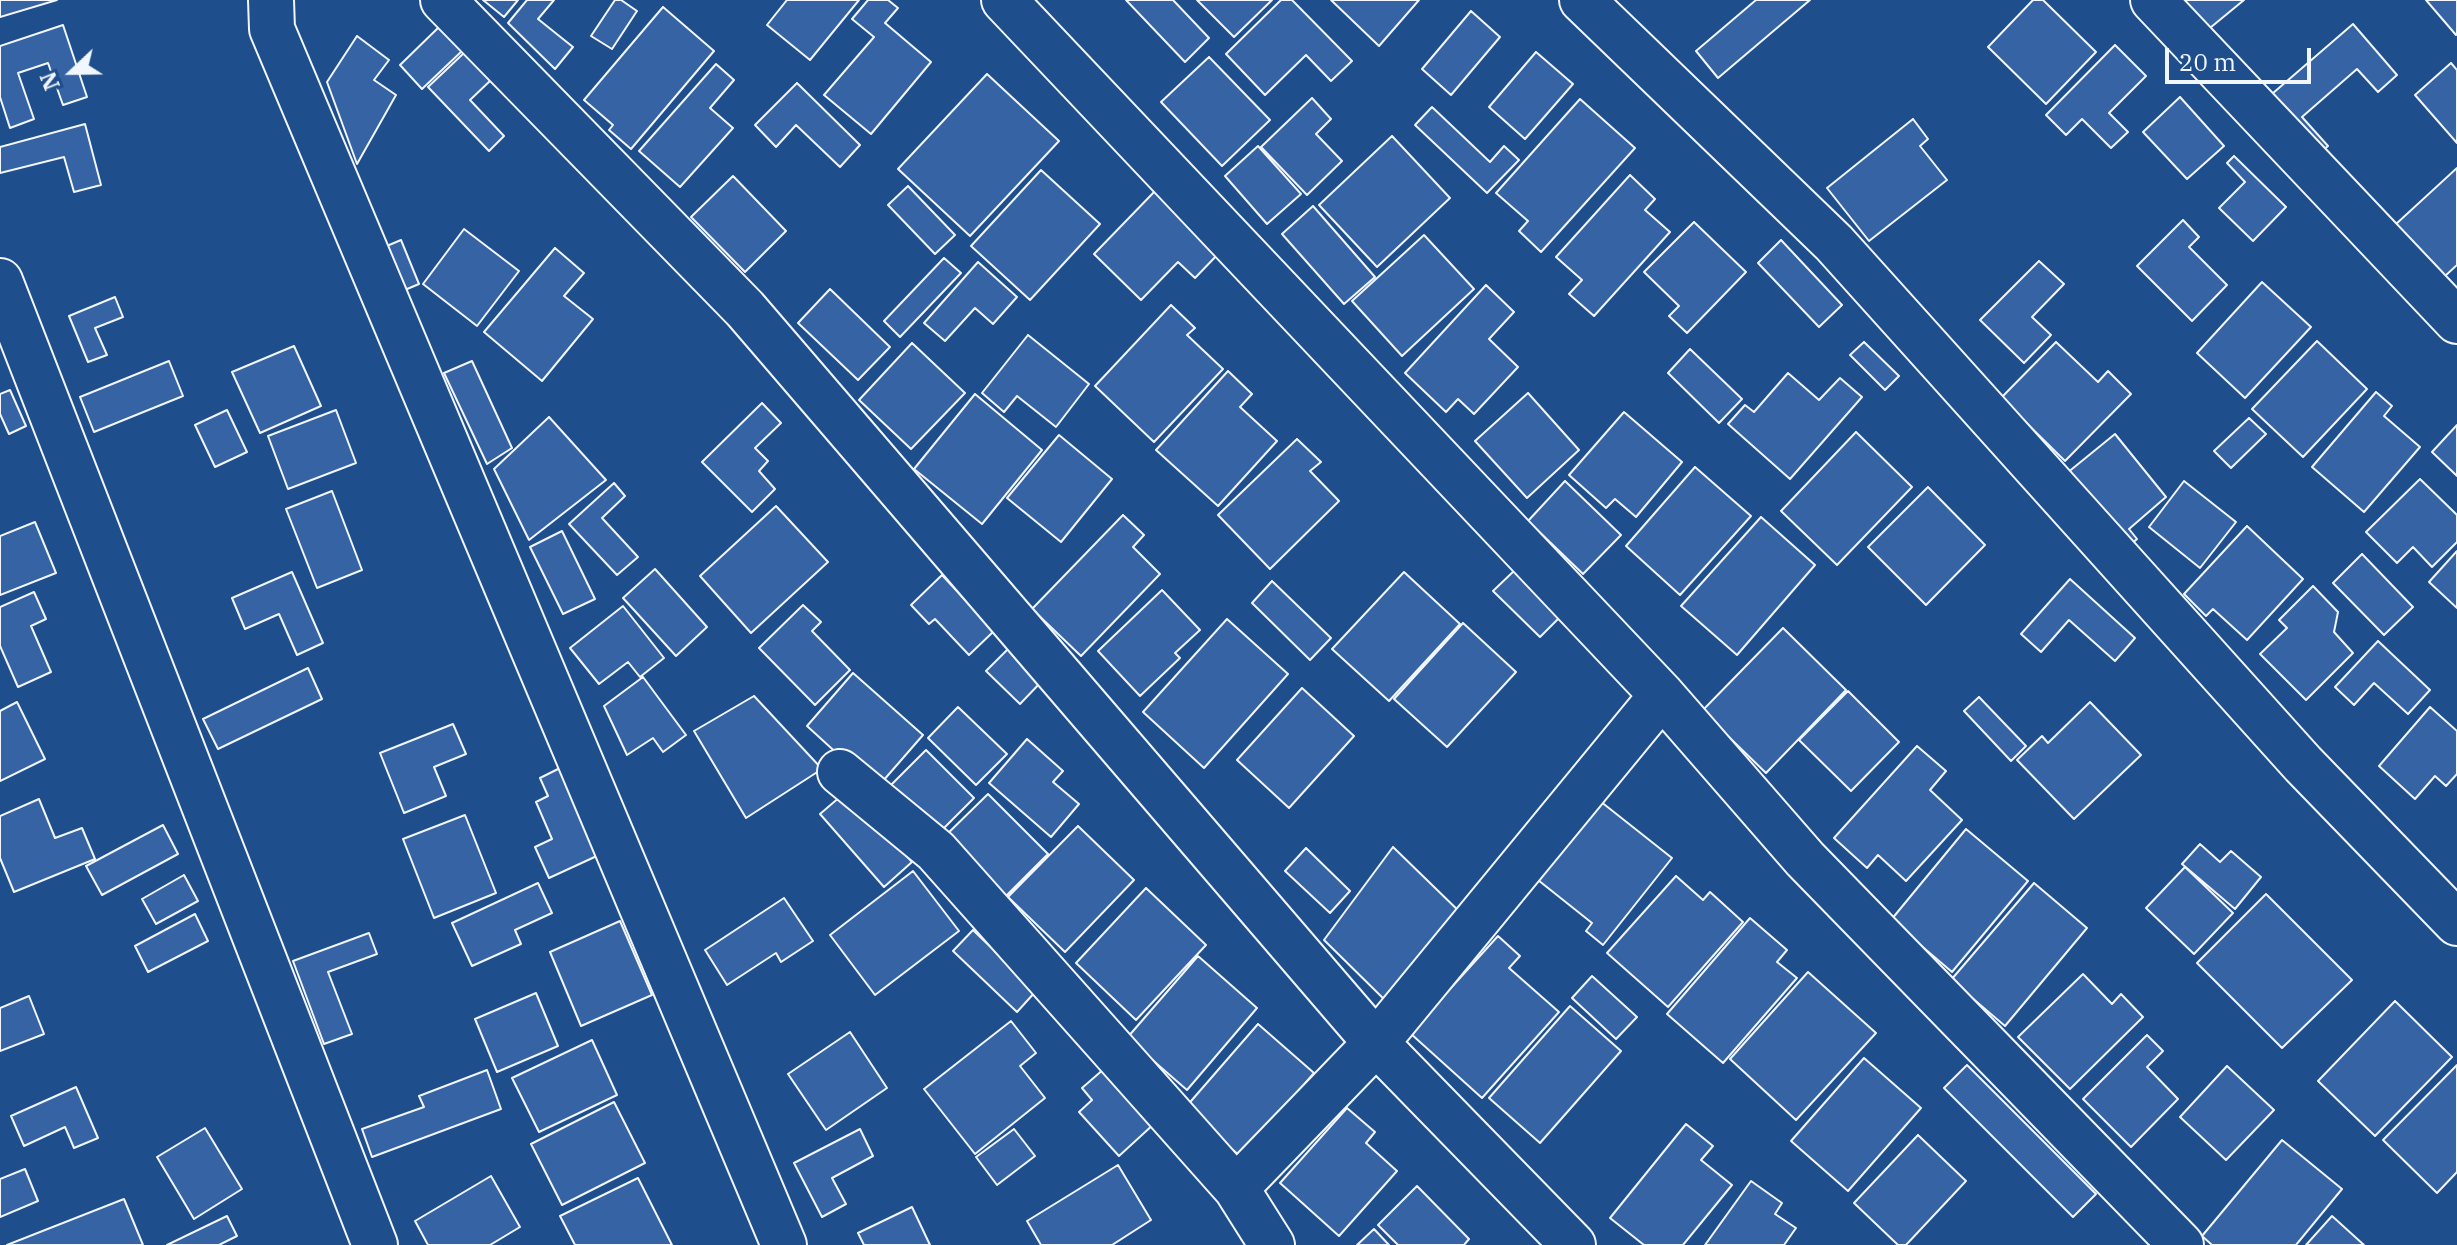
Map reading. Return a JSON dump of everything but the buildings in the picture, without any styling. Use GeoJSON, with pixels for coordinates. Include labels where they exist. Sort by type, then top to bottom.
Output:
{"type":"FeatureCollection","features":[{"type":"Feature","properties":{"kind":"street"},"geometry":{"type":"LineString","coordinates":[[271,0],[272,29],[784,1245]]}},
{"type":"Feature","properties":{"kind":"street"},"geometry":{"type":"LineString","coordinates":[[443,0],[745,309],[1376,1043],[1573,1245]]}},
{"type":"Feature","properties":{"kind":"street"},"geometry":{"type":"LineString","coordinates":[[1004,0],[1662,695],[1805,859],[2181,1245]]}},
{"type":"Feature","properties":{"kind":"street"},"geometry":{"type":"LineString","coordinates":[[1582,0],[1834,243],[2303,764],[2457,923]]}},
{"type":"Feature","properties":{"kind":"street"},"geometry":{"type":"LineString","coordinates":[[2153,0],[2457,321]]}},
{"type":"Feature","properties":{"kind":"street"},"geometry":{"type":"LineString","coordinates":[[0,281],[375,1245]]}},
{"type":"Feature","properties":{"kind":"street"},"geometry":{"type":"LineString","coordinates":[[1236,1188],[1376,1043],[1662,695]]}},
{"type":"Feature","properties":{"kind":"street"},"geometry":{"type":"LineString","coordinates":[[840,772],[936,851],[1236,1188],[1272,1245]]}}]}
